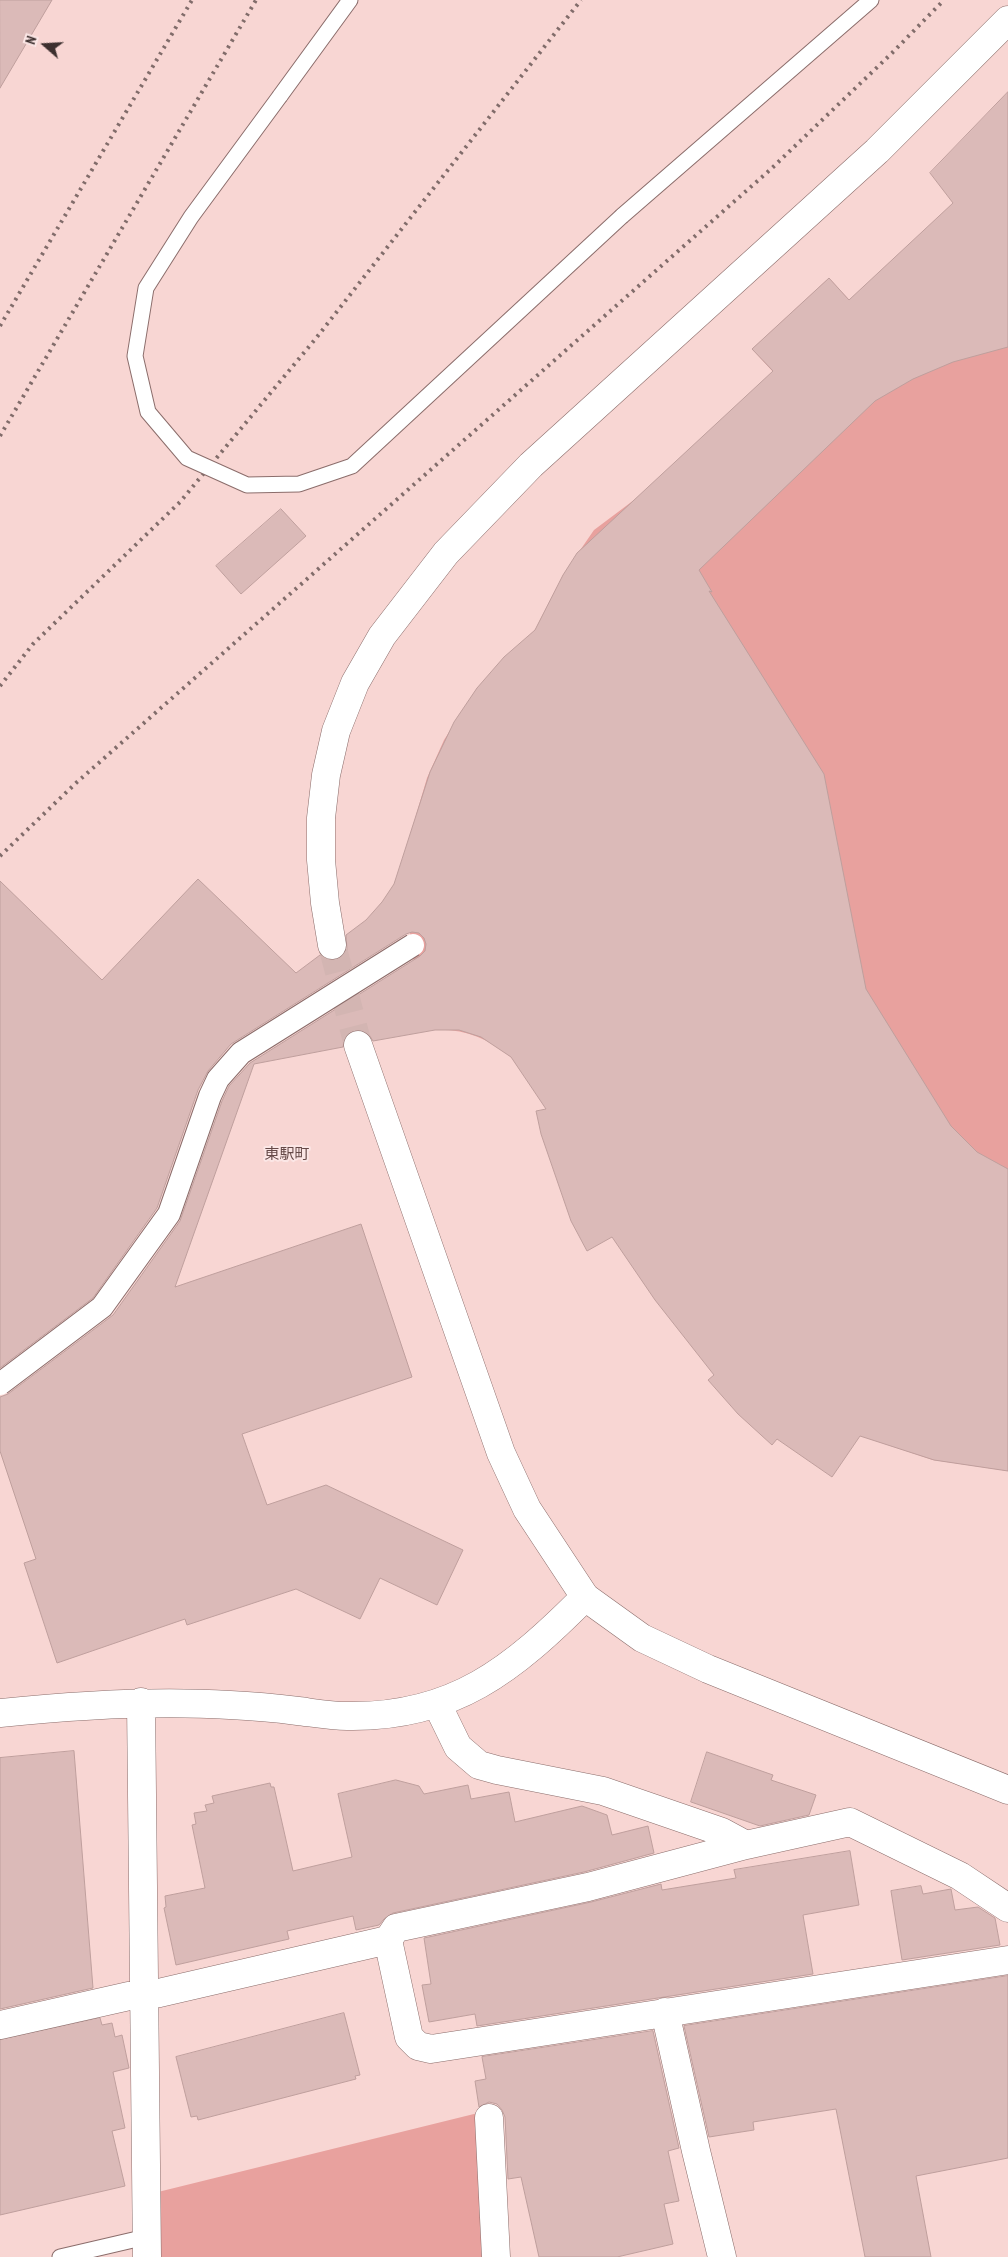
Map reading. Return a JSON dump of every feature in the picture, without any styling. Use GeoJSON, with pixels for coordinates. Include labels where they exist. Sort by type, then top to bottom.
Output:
{"type":"FeatureCollection","features":[{"type":"Feature","properties":{"kind":"street"},"geometry":{"type":"LineString","coordinates":[[332,945],[321,860],[321,818],[326,775],[336,731],[355,683],[382,636],[446,553],[531,464],[877,151],[1008,20]]}},
{"type":"Feature","properties":{"kind":"street"},"geometry":{"type":"LineString","coordinates":[[0,1384],[102,1307],[169,1214],[210,1096],[218,1079],[241,1053],[413,945]]}},
{"type":"Feature","properties":{"kind":"street"},"geometry":{"type":"LineString","coordinates":[[358,1045],[501,1453],[527,1509],[585,1597],[642,1638],[708,1669],[1008,1790]]}},
{"type":"Feature","properties":{"kind":"street"},"geometry":{"type":"LineString","coordinates":[[0,1713],[141,1702],[230,1705],[344,1716],[389,1715],[413,1711],[437,1704],[490,1679],[544,1638],[585,1597]]}},
{"type":"Feature","properties":{"kind":"street"},"geometry":{"type":"LineString","coordinates":[[141,1702],[146,2247]]}},
{"type":"Feature","properties":{"kind":"street"},"geometry":{"type":"LineString","coordinates":[[437,1704],[458,1747],[479,1765],[603,1791],[722,1832],[746,1845]]}},
{"type":"Feature","properties":{"kind":"street"},"geometry":{"type":"LineString","coordinates":[[0,2025],[144,1994],[159,1993],[388,1940],[396,1928],[588,1887],[746,1845],[850,1822],[952,1871],[1008,1908]]}},
{"type":"Feature","properties":{"kind":"street"},"geometry":{"type":"LineString","coordinates":[[388,1940],[409,2037],[413,2043],[425,2049],[1008,1960]]}},
{"type":"Feature","properties":{"kind":"street"},"geometry":{"type":"LineString","coordinates":[[665,2012],[722,2257]]}},
{"type":"Feature","properties":{"kind":"street"},"geometry":{"type":"LineString","coordinates":[[489,2118],[496,2257]]}},
{"type":"Feature","properties":{"kind":"lane"},"geometry":{"type":"LineString","coordinates":[[350,0],[191,217],[146,288],[135,356],[148,412],[187,458],[247,485],[299,484],[352,466],[622,216],[871,0]]}},
{"type":"Feature","properties":{"kind":"lane"},"geometry":{"type":"LineString","coordinates":[[60,2257],[146,2247]]}},
{"type":"Feature","properties":{"kind":"shaded area"},"geometry":{"type":"Polygon","coordinates":[[[1008,148],[1008,1471],[933,1460],[861,1436],[511,1057],[491,1043],[470,1034],[447,1030],[423,1031],[401,866],[427,778],[444,740],[477,688],[535,630],[563,575],[594,530],[786,386],[752,349],[829,278],[863,315],[1008,148]]]}},
{"type":"Feature","properties":{"kind":"shaded area"},"geometry":{"type":"Polygon","coordinates":[[[478,2113],[486,2257],[158,2257],[158,2192],[478,2113]]]}},
{"type":"Feature","properties":{"kind":"building"},"geometry":{"type":"Polygon","coordinates":[[[0,0],[52,0],[0,88],[0,0]]]}},
{"type":"Feature","properties":{"kind":"building"},"geometry":{"type":"Polygon","coordinates":[[[1008,92],[1008,347],[953,362],[913,379],[875,401],[699,570],[712,592],[709,591],[824,774],[866,989],[951,1126],[977,1152],[1008,1169],[1008,1471],[934,1460],[860,1436],[832,1477],[777,1439],[772,1445],[738,1414],[708,1380],[714,1375],[655,1300],[612,1237],[587,1251],[571,1221],[541,1134],[536,1111],[546,1109],[511,1057],[481,1037],[459,1030],[435,1030],[373,1041],[368,1033],[353,1030],[346,1035],[343,1047],[254,1064],[175,1287],[361,1224],[412,1377],[242,1434],[267,1505],[326,1485],[463,1550],[437,1605],[380,1578],[360,1619],[296,1589],[187,1625],[185,1619],[57,1663],[24,1563],[36,1559],[0,1451],[0,1397],[8,1394],[113,1315],[180,1221],[222,1101],[229,1086],[250,1063],[420,956],[425,951],[426,944],[424,938],[419,933],[412,932],[406,934],[231,1044],[208,1071],[198,1090],[157,1208],[93,1298],[0,1368],[0,881],[102,980],[198,879],[296,973],[320,955],[327,960],[335,960],[342,957],[347,950],[346,935],[366,920],[382,902],[394,884],[430,772],[454,722],[477,688],[504,657],[535,630],[563,575],[577,553],[773,371],[752,349],[829,278],[849,300],[953,203],[930,173],[1008,92]]]}},
{"type":"Feature","properties":{"kind":"building"},"geometry":{"type":"Polygon","coordinates":[[[281,509],[306,536],[241,594],[216,566],[281,509]]]}},
{"type":"Feature","properties":{"kind":"building"},"geometry":{"type":"Polygon","coordinates":[[[74,1751],[93,1988],[0,2009],[0,1758],[74,1751]]]}},
{"type":"Feature","properties":{"kind":"building"},"geometry":{"type":"Polygon","coordinates":[[[707,1752],[773,1775],[771,1780],[816,1795],[809,1815],[760,1826],[691,1802],[707,1752]]]}},
{"type":"Feature","properties":{"kind":"building"},"geometry":{"type":"Polygon","coordinates":[[[396,1780],[419,1786],[424,1794],[468,1785],[471,1799],[509,1792],[515,1822],[582,1806],[607,1815],[612,1835],[648,1826],[654,1853],[584,1872],[393,1913],[379,1925],[356,1930],[353,1916],[287,1931],[289,1939],[176,1965],[164,1908],[166,1907],[165,1896],[205,1888],[192,1825],[196,1824],[194,1813],[207,1811],[205,1805],[214,1803],[212,1796],[270,1783],[271,1787],[274,1787],[293,1871],[352,1857],[338,1794],[396,1780]]]}},
{"type":"Feature","properties":{"kind":"building"},"geometry":{"type":"Polygon","coordinates":[[[850,1851],[859,1905],[803,1915],[813,1974],[477,2026],[475,2014],[429,2022],[422,1985],[431,1984],[424,1938],[591,1902],[661,1884],[662,1890],[736,1878],[734,1870],[850,1851]]]}},
{"type":"Feature","properties":{"kind":"building"},"geometry":{"type":"Polygon","coordinates":[[[921,1886],[923,1894],[951,1889],[955,1910],[978,1907],[995,1918],[1000,1945],[902,1960],[891,1891],[921,1886]]]}},
{"type":"Feature","properties":{"kind":"building"},"geometry":{"type":"Polygon","coordinates":[[[1008,1976],[1008,2158],[916,2176],[931,2257],[865,2257],[836,2109],[753,2122],[754,2130],[709,2137],[684,2026],[1008,1976]]]}},
{"type":"Feature","properties":{"kind":"building"},"geometry":{"type":"Polygon","coordinates":[[[344,2013],[360,2075],[355,2076],[356,2079],[198,2120],[197,2116],[191,2117],[176,2057],[344,2013]]]}},
{"type":"Feature","properties":{"kind":"building"},"geometry":{"type":"Polygon","coordinates":[[[100,2018],[102,2025],[112,2023],[115,2037],[122,2035],[129,2068],[113,2072],[125,2128],[112,2131],[125,2186],[0,2215],[0,2040],[100,2018]]]}},
{"type":"Feature","properties":{"kind":"building"},"geometry":{"type":"Polygon","coordinates":[[[653,2031],[679,2148],[668,2151],[679,2201],[664,2204],[673,2244],[617,2257],[539,2257],[521,2177],[508,2179],[505,2117],[497,2104],[489,2102],[479,2107],[475,2081],[486,2079],[482,2057],[653,2031]]]}},
{"type":"Feature","properties":{"kind":"tunnel"},"geometry":{"type":"LineString","coordinates":[[332,945],[358,1045]]}},
{"type":"Feature","properties":{"kind":"railway"},"geometry":{"type":"LineString","coordinates":[[0,326],[192,0]]}},
{"type":"Feature","properties":{"kind":"railway"},"geometry":{"type":"LineString","coordinates":[[0,436],[256,0]]}},
{"type":"Feature","properties":{"kind":"railway"},"geometry":{"type":"LineString","coordinates":[[0,686],[33,644],[180,502],[317,337],[581,0]]}},
{"type":"Feature","properties":{"kind":"railway"},"geometry":{"type":"LineString","coordinates":[[0,856],[76,783],[771,169],[892,53],[944,0]]}},
{"type":"Feature","properties":{"kind":"district","name":"東駅町"},"geometry":{"type":"Point","coordinates":[287,1155]}}]}
